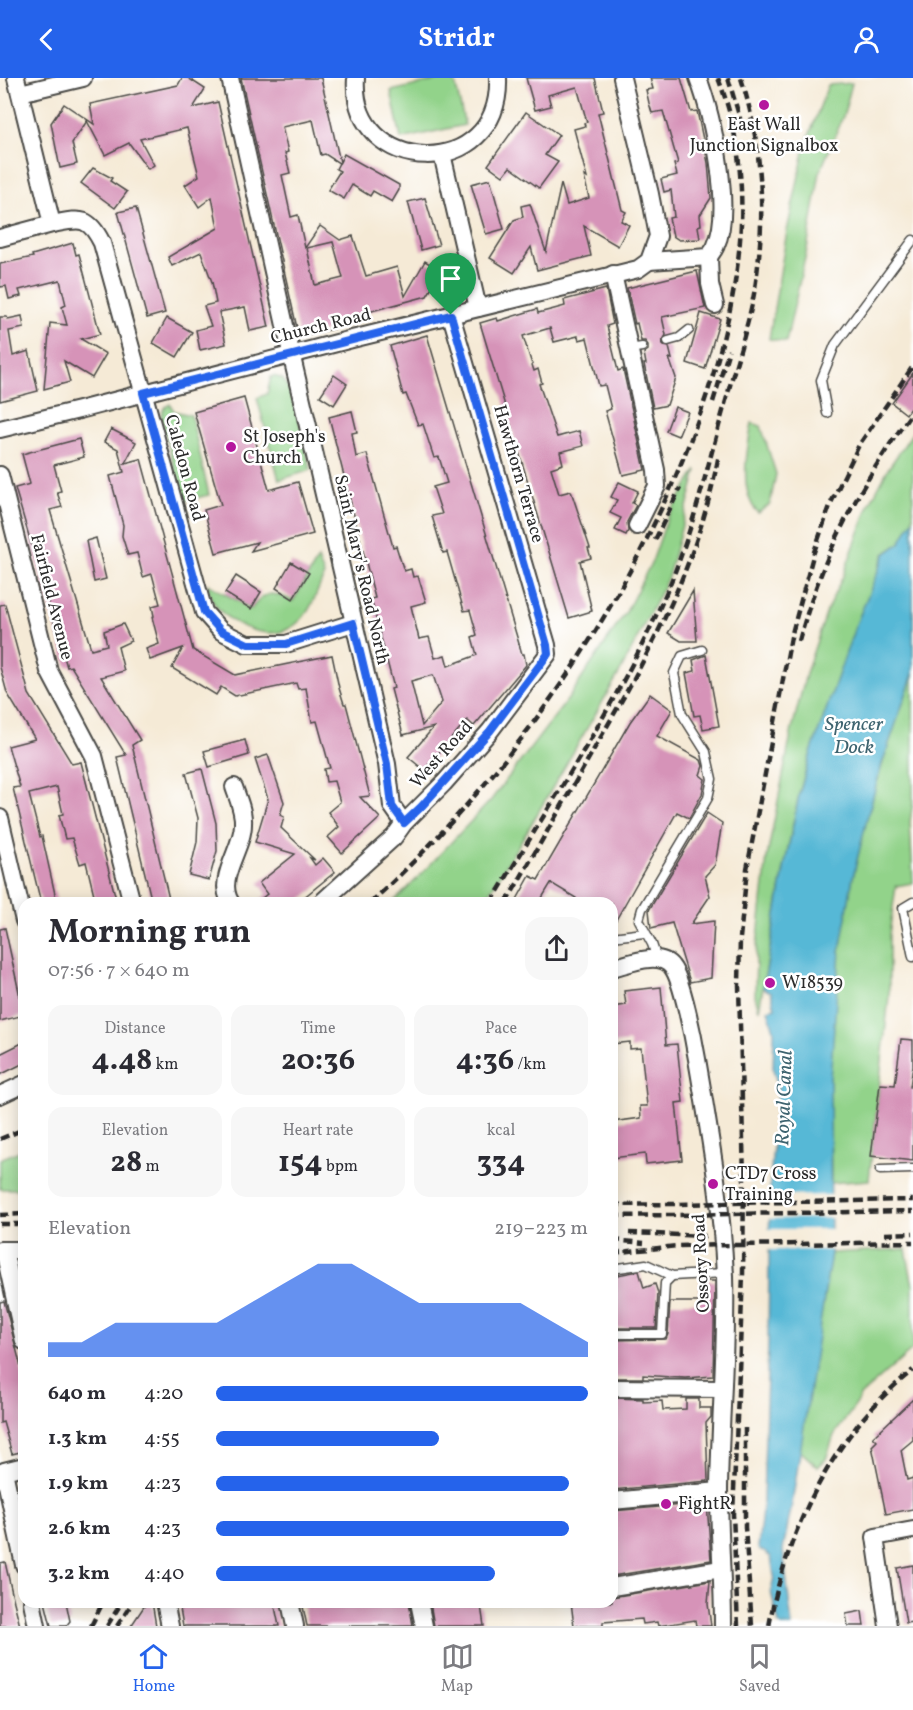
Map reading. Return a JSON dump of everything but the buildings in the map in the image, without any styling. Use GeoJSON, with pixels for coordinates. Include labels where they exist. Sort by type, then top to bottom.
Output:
{"type":"FeatureCollection","features":[{"type":"Feature","properties":{"kind":"street"},"geometry":{"type":"LineString","coordinates":[[52,224],[18,85],[83,78]]}},
{"type":"Feature","properties":{"kind":"street","name":"Saint Mary's Road North"},"geometry":{"type":"LineString","coordinates":[[230,78],[387,764],[392,806],[404,823]]}},
{"type":"Feature","properties":{"kind":"street"},"geometry":{"type":"LineString","coordinates":[[356,78],[356,96],[360,110],[371,129],[381,139],[399,150],[428,156],[463,147],[485,126],[495,105],[498,78]]}},
{"type":"Feature","properties":{"kind":"street"},"geometry":{"type":"LineString","coordinates":[[622,78],[658,236],[649,261]]}},
{"type":"Feature","properties":{"kind":"street"},"geometry":{"type":"LineString","coordinates":[[698,78],[705,94],[723,190],[722,218],[717,244],[709,257],[710,284],[715,305]]}},
{"type":"Feature","properties":{"kind":"street"},"geometry":{"type":"LineString","coordinates":[[442,154],[478,308]]}},
{"type":"Feature","properties":{"kind":"street","name":"Caledon Road"},"geometry":{"type":"LineString","coordinates":[[0,238],[77,219],[87,221],[94,227],[102,243],[204,612],[221,631],[248,644],[286,644],[353,623]]}},
{"type":"Feature","properties":{"kind":"street","name":"Church Road"},"geometry":{"type":"LineString","coordinates":[[0,429],[638,269],[649,261],[709,257]]}},
{"type":"Feature","properties":{"kind":"street"},"geometry":{"type":"LineString","coordinates":[[613,274],[636,348],[644,415],[656,470],[657,486],[638,526]]}},
{"type":"Feature","properties":{"kind":"street","name":"Hawthorn Terrace"},"geometry":{"type":"LineString","coordinates":[[451,315],[547,645]]}},
{"type":"Feature","properties":{"kind":"street","name":"Fairfield Avenue"},"geometry":{"type":"LineString","coordinates":[[0,475],[49,671],[94,756],[130,897]]}},
{"type":"Feature","properties":{"kind":"street","name":"West Road"},"geometry":{"type":"LineString","coordinates":[[328,897],[394,837],[404,823],[429,799],[490,731],[544,662],[548,654],[547,645]]}},
{"type":"Feature","properties":{"kind":"street"},"geometry":{"type":"LineString","coordinates":[[229,897],[226,882],[241,838],[243,824],[234,787]]}},
{"type":"Feature","properties":{"kind":"street"},"geometry":{"type":"LineString","coordinates":[[0,818],[18,897]]}},
{"type":"Feature","properties":{"kind":"street"},"geometry":{"type":"LineString","coordinates":[[618,966],[642,960],[657,959]]}},
{"type":"Feature","properties":{"kind":"street","name":"Ossory Road"},"geometry":{"type":"LineString","coordinates":[[657,959],[672,966],[677,977],[693,1036],[715,1171],[724,1273],[719,1491],[723,1626]]}},
{"type":"Feature","properties":{"kind":"street"},"geometry":{"type":"LineString","coordinates":[[0,1095],[18,1087]]}},
{"type":"Feature","properties":{"kind":"street"},"geometry":{"type":"LineString","coordinates":[[18,1250],[2,1250],[18,1316]]}},
{"type":"Feature","properties":{"kind":"street"},"geometry":{"type":"LineString","coordinates":[[618,1388],[722,1389]]}},
{"type":"Feature","properties":{"kind":"street"},"geometry":{"type":"LineString","coordinates":[[18,1468],[4,1471],[18,1537]]}},
{"type":"Feature","properties":{"kind":"street"},"geometry":{"type":"LineString","coordinates":[[618,1500],[719,1491]]}},
{"type":"Feature","properties":{"kind":"street"},"geometry":{"type":"LineString","coordinates":[[888,1626],[875,1537],[913,1530]]}},
{"type":"Feature","properties":{"kind":"street"},"geometry":{"type":"LineString","coordinates":[[618,1586],[721,1569]]}},
{"type":"Feature","properties":{"kind":"street"},"geometry":{"type":"LineString","coordinates":[[33,1608],[37,1626]]}},
{"type":"Feature","properties":{"kind":"street"},"geometry":{"type":"LineString","coordinates":[[166,1608],[170,1626]]}},
{"type":"Feature","properties":{"kind":"street"},"geometry":{"type":"LineString","coordinates":[[291,1608],[295,1626]]}},
{"type":"Feature","properties":{"kind":"street"},"geometry":{"type":"LineString","coordinates":[[420,1608],[424,1626]]}},
{"type":"Feature","properties":{"kind":"lane"},"geometry":{"type":"LineString","coordinates":[[827,412],[821,380],[835,345],[913,240]]}},
{"type":"Feature","properties":{"kind":"lane"},"geometry":{"type":"LineString","coordinates":[[668,341],[679,338],[689,330]]}},
{"type":"Feature","properties":{"kind":"lane"},"geometry":{"type":"LineString","coordinates":[[657,959],[639,921],[642,909],[708,798],[712,779],[706,752],[682,714],[674,673],[682,656],[702,650]]}},
{"type":"Feature","properties":{"kind":"lane"},"geometry":{"type":"LineString","coordinates":[[913,902],[903,908],[913,957]]}},
{"type":"Feature","properties":{"kind":"lane"},"geometry":{"type":"LineString","coordinates":[[618,936],[644,933]]}},
{"type":"Feature","properties":{"kind":"lane"},"geometry":{"type":"LineString","coordinates":[[880,1170],[913,1169]]}},
{"type":"Feature","properties":{"kind":"lane"},"geometry":{"type":"LineString","coordinates":[[618,1268],[646,1264],[672,1276],[724,1273]]}},
{"type":"Feature","properties":{"kind":"lane"},"geometry":{"type":"LineString","coordinates":[[618,1334],[662,1334],[665,1283],[672,1276]]}},
{"type":"Feature","properties":{"kind":"green space"},"geometry":{"type":"Polygon","coordinates":[[[454,78],[465,125],[401,139],[391,91],[454,78]]]}},
{"type":"Feature","properties":{"kind":"green space"},"geometry":{"type":"Polygon","coordinates":[[[852,83],[844,114],[820,172],[807,249],[786,342],[769,339],[787,231],[805,147],[828,85],[852,83]]]}},
{"type":"Feature","properties":{"kind":"green space"},"geometry":{"type":"Polygon","coordinates":[[[271,377],[283,379],[294,398],[311,470],[279,480],[257,398],[267,394],[271,377]]]}},
{"type":"Feature","properties":{"kind":"green space"},"geometry":{"type":"Polygon","coordinates":[[[170,404],[174,411],[191,415],[209,495],[183,501],[161,416],[164,408],[170,404]]]}},
{"type":"Feature","properties":{"kind":"green space"},"geometry":{"type":"Polygon","coordinates":[[[752,423],[761,426],[776,474],[770,504],[758,513],[752,504],[746,482],[746,458],[752,423]]]}},
{"type":"Feature","properties":{"kind":"green space"},"geometry":{"type":"Polygon","coordinates":[[[913,432],[913,519],[900,543],[884,554],[810,756],[799,795],[784,869],[759,1010],[755,996],[756,955],[767,857],[792,729],[807,670],[828,608],[843,576],[869,505],[888,469],[913,432]]]}},
{"type":"Feature","properties":{"kind":"green space"},"geometry":{"type":"Polygon","coordinates":[[[697,470],[668,577],[620,672],[487,897],[398,897],[491,800],[568,699],[626,612],[653,559],[668,516],[697,470]]]}},
{"type":"Feature","properties":{"kind":"green space"},"geometry":{"type":"Polygon","coordinates":[[[318,559],[324,575],[314,599],[306,614],[294,626],[286,630],[275,633],[249,629],[225,615],[210,595],[208,584],[251,609],[261,598],[270,594],[280,595],[293,601],[318,559]]]}},
{"type":"Feature","properties":{"kind":"green space"},"geometry":{"type":"Polygon","coordinates":[[[913,674],[913,801],[910,822],[913,883],[896,886],[889,935],[889,996],[869,1180],[831,1183],[831,1046],[840,951],[852,880],[869,810],[913,674]]]}},
{"type":"Feature","properties":{"kind":"green space"},"geometry":{"type":"Polygon","coordinates":[[[18,1152],[18,1189],[0,1189],[0,1159],[18,1152]]]}},
{"type":"Feature","properties":{"kind":"green space"},"geometry":{"type":"Polygon","coordinates":[[[906,1249],[913,1286],[913,1349],[860,1396],[834,1435],[826,1459],[818,1467],[799,1450],[831,1253],[906,1249]]]}},
{"type":"Feature","properties":{"kind":"water"},"geometry":{"type":"Polygon","coordinates":[[[913,519],[913,674],[882,764],[868,815],[853,877],[840,951],[830,1079],[831,1253],[783,1550],[792,1626],[782,1626],[779,1624],[771,1592],[774,1576],[771,1557],[758,1548],[763,1501],[770,1183],[778,1086],[773,1070],[774,1030],[768,1010],[775,1008],[771,992],[763,988],[784,869],[799,795],[810,756],[855,627],[885,554],[900,543],[913,519]]]}},
{"type":"Feature","properties":{"kind":"pier"},"geometry":{"type":"Polygon","coordinates":[[[834,1195],[834,1218],[767,1219],[767,1196],[834,1195]]]}},
{"type":"Feature","properties":{"kind":"pier"},"geometry":{"type":"Polygon","coordinates":[[[767,1229],[834,1229],[834,1250],[767,1250],[767,1229]]]}},
{"type":"Feature","properties":{"kind":"railway"},"geometry":{"type":"LineString","coordinates":[[376,897],[426,849],[478,792],[527,731],[572,667],[614,600],[650,531],[682,460],[709,388],[730,311],[740,233],[741,194],[738,155],[730,116],[718,78]]}},
{"type":"Feature","properties":{"kind":"railway"},"geometry":{"type":"LineString","coordinates":[[728,78],[741,122]]}},
{"type":"Feature","properties":{"kind":"railway"},"geometry":{"type":"LineString","coordinates":[[495,897],[586,746],[631,666],[670,584],[694,515],[749,316],[755,288],[761,235],[758,156],[741,78]]}},
{"type":"Feature","properties":{"kind":"railway"},"geometry":{"type":"LineString","coordinates":[[713,402],[729,350]]}},
{"type":"Feature","properties":{"kind":"railway"},"geometry":{"type":"LineString","coordinates":[[738,1626],[733,1514],[743,1275],[744,1180],[739,985],[740,938],[747,869],[791,637],[814,552],[831,503],[859,445],[913,366]]}},
{"type":"Feature","properties":{"kind":"railway"},"geometry":{"type":"LineString","coordinates":[[799,641],[820,577],[845,520],[876,466],[913,411]]}},
{"type":"Feature","properties":{"kind":"railway"},"geometry":{"type":"LineString","coordinates":[[509,897],[653,643],[685,571],[698,534],[719,454]]}},
{"type":"Feature","properties":{"kind":"railway"},"geometry":{"type":"LineString","coordinates":[[655,540],[680,488]]}},
{"type":"Feature","properties":{"kind":"railway"},"geometry":{"type":"LineString","coordinates":[[0,1139],[18,1132]]}},
{"type":"Feature","properties":{"kind":"railway"},"geometry":{"type":"LineString","coordinates":[[618,1205],[913,1200]]}},
{"type":"Feature","properties":{"kind":"railway"},"geometry":{"type":"LineString","coordinates":[[618,1216],[913,1211]]}},
{"type":"Feature","properties":{"kind":"railway"},"geometry":{"type":"LineString","coordinates":[[0,1215],[18,1214]]}},
{"type":"Feature","properties":{"kind":"railway"},"geometry":{"type":"LineString","coordinates":[[0,1224],[18,1224]]}},
{"type":"Feature","properties":{"kind":"railway"},"geometry":{"type":"LineString","coordinates":[[629,1233],[707,1236]]}},
{"type":"Feature","properties":{"kind":"railway"},"geometry":{"type":"LineString","coordinates":[[885,1234],[913,1233]]}},
{"type":"Feature","properties":{"kind":"railway"},"geometry":{"type":"LineString","coordinates":[[618,1241],[644,1243]]}},
{"type":"Feature","properties":{"kind":"railway"},"geometry":{"type":"LineString","coordinates":[[618,1252],[677,1246],[913,1242]]}},
{"type":"Feature","properties":{"kind":"railway"},"geometry":{"type":"LineString","coordinates":[[769,1626],[788,1554],[818,1484],[860,1422],[913,1370]]}},
{"type":"Feature","properties":{"kind":"railway"},"geometry":{"type":"LineString","coordinates":[[745,1428],[745,1527],[752,1626]]}},
{"type":"Feature","properties":{"kind":"railway"},"geometry":{"type":"LineString","coordinates":[[91,1626],[100,1608]]}},
{"type":"Feature","properties":{"kind":"railway"},"geometry":{"type":"LineString","coordinates":[[107,1626],[118,1608]]}},
{"type":"Feature","properties":{"kind":"railway"},"geometry":{"type":"LineString","coordinates":[[117,1626],[129,1608]]}},
{"type":"Feature","properties":{"kind":"place","name":"East Wall Junction Signalbox"},"geometry":{"type":"Point","coordinates":[764,105]}},
{"type":"Feature","properties":{"kind":"place","name":"St Joseph's Church"},"geometry":{"type":"Point","coordinates":[231,447]}},
{"type":"Feature","properties":{"kind":"place","name":"W18539"},"geometry":{"type":"Point","coordinates":[770,983]}},
{"type":"Feature","properties":{"kind":"place","name":"CTD7 Cross Training"},"geometry":{"type":"Point","coordinates":[713,1184]}},
{"type":"Feature","properties":{"kind":"place","name":"FightR"},"geometry":{"type":"Point","coordinates":[666,1504]}},
{"type":"Feature","properties":{"kind":"route"},"geometry":{"type":"LineString","coordinates":[[451,315],[548,654],[490,731],[404,823],[392,806],[387,764],[353,623],[286,644],[248,644],[221,631],[204,612],[143,393],[451,315]]}},
{"type":"Feature","properties":{"kind":"water label","name":"Spencer Dock"},"geometry":{"type":"Point","coordinates":[854,736]}},
{"type":"Feature","properties":{"kind":"water label","name":"Royal Canal"},"geometry":{"type":"Point","coordinates":[785,1098]}}]}
